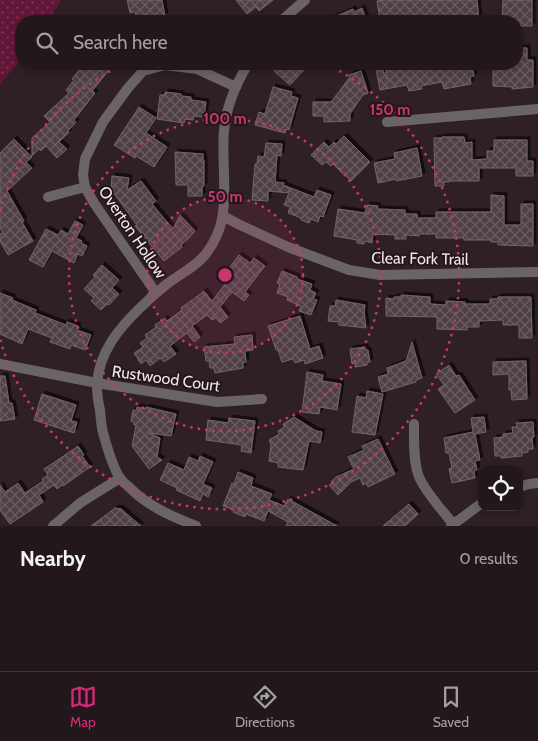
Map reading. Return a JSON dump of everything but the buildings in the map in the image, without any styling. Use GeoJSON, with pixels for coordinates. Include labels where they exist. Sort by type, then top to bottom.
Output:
{"type":"FeatureCollection","features":[{"type":"Feature","properties":{"kind":"street"},"geometry":{"type":"LineString","coordinates":[[288,15],[305,0]]}},
{"type":"Feature","properties":{"kind":"street","name":"Overton Hollow"},"geometry":{"type":"LineString","coordinates":[[147,70],[143,71],[128,88],[103,122],[85,159],[83,175],[85,187],[94,203],[156,293]]}},
{"type":"Feature","properties":{"kind":"street","name":"Overton Hollow"},"geometry":{"type":"LineString","coordinates":[[199,70],[236,87]]}},
{"type":"Feature","properties":{"kind":"street"},"geometry":{"type":"LineString","coordinates":[[196,526],[169,515],[138,497],[120,478],[102,430],[97,383],[107,348],[117,332],[156,293],[197,264],[210,249],[218,234],[223,216],[224,131],[227,111],[245,70]]}},
{"type":"Feature","properties":{"kind":"street"},"geometry":{"type":"LineString","coordinates":[[387,122],[538,109]]}},
{"type":"Feature","properties":{"kind":"street","name":"Overton Hollow"},"geometry":{"type":"LineString","coordinates":[[48,197],[85,187]]}},
{"type":"Feature","properties":{"kind":"street","name":"Clear Fork Trail"},"geometry":{"type":"LineString","coordinates":[[223,216],[288,247],[349,270],[380,275],[538,272]]}},
{"type":"Feature","properties":{"kind":"street","name":"Rustwood Court"},"geometry":{"type":"LineString","coordinates":[[0,364],[97,383],[217,402],[262,399]]}},
{"type":"Feature","properties":{"kind":"street"},"geometry":{"type":"LineString","coordinates":[[414,424],[415,456],[419,478],[452,525],[478,506]]}},
{"type":"Feature","properties":{"kind":"street"},"geometry":{"type":"LineString","coordinates":[[53,526],[80,503],[120,478]]}},
{"type":"Feature","properties":{"kind":"street"},"geometry":{"type":"LineString","coordinates":[[523,486],[538,483]]}},
{"type":"Feature","properties":{"kind":"shaded area"},"geometry":{"type":"Polygon","coordinates":[[[0,0],[61,0],[52,15],[15,15],[15,66],[0,84],[0,0]]]}}]}
